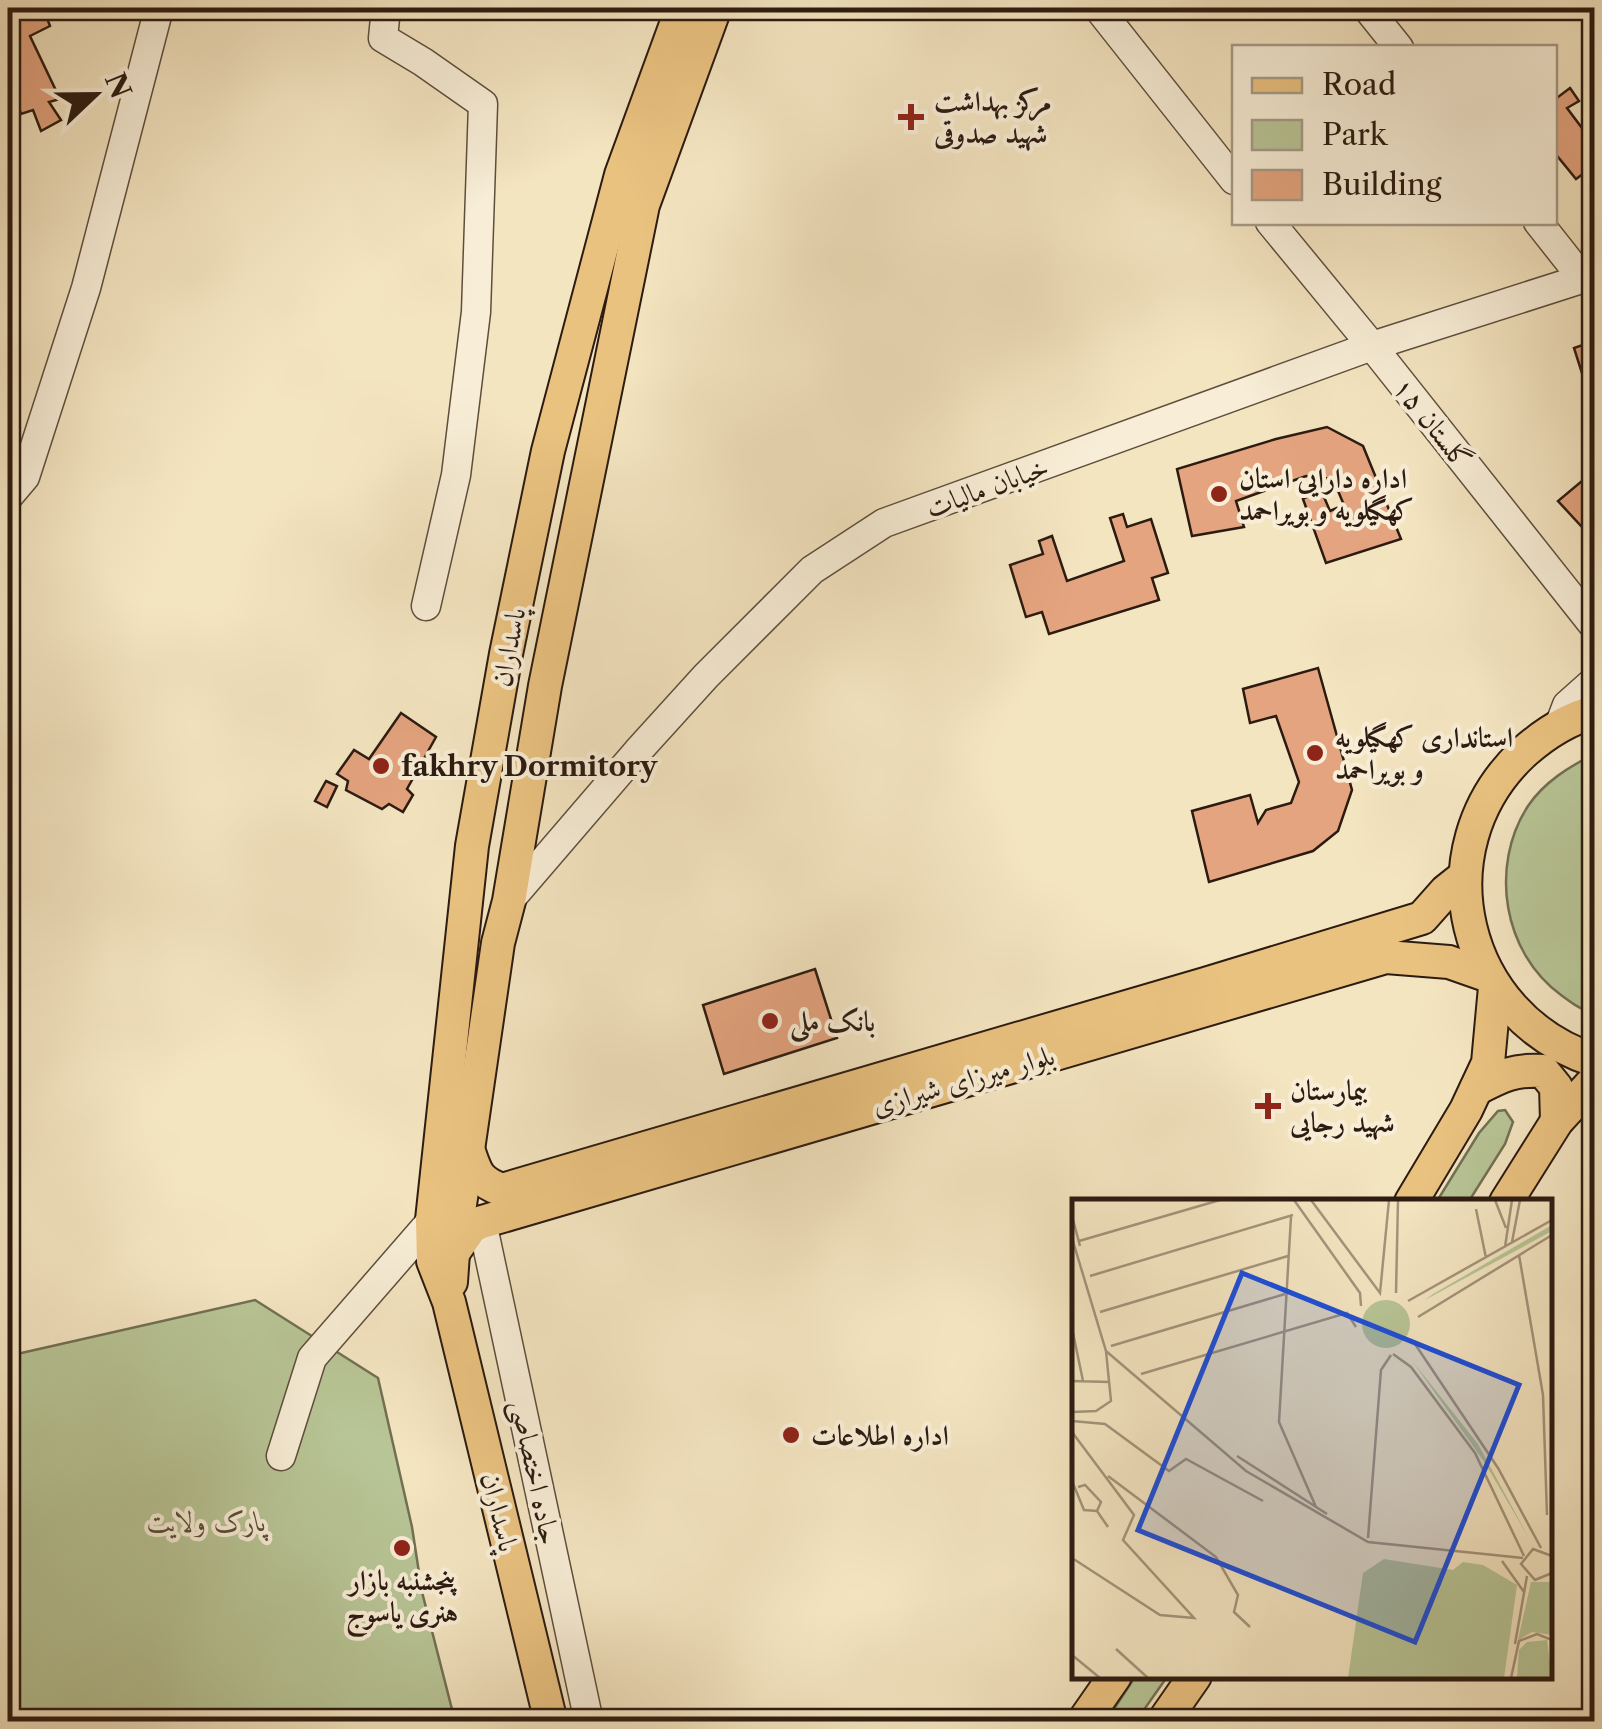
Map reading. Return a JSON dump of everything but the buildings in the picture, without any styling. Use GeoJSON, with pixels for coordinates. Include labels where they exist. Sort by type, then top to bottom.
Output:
{"type":"FeatureCollection","features":[{"type":"Feature","properties":{"kind":"main road","name":"پاسداران"},"geometry":{"type":"LineString","coordinates":[[551,1722],[450,1302],[433,1260],[432,1220],[476,827],[506,654],[548,451],[621,175],[682,8]]}},
{"type":"Feature","properties":{"kind":"main road","name":"پاسداران"},"geometry":{"type":"LineString","coordinates":[[450,1302],[453,1253],[498,943],[509,901],[552,646],[643,205],[715,8]]}},
{"type":"Feature","properties":{"kind":"main road"},"geometry":{"type":"LineString","coordinates":[[1594,712],[1559,726],[1511,764],[1492,789],[1474,831],[1465,876],[1472,938],[1492,982],[1517,1014],[1544,1037],[1594,1060]]}},
{"type":"Feature","properties":{"kind":"main road","name":"بلوار میرزای شیرازی"},"geometry":{"type":"LineString","coordinates":[[468,1148],[476,1172],[486,1184],[502,1190],[1422,918],[1465,876]]}},
{"type":"Feature","properties":{"kind":"main road"},"geometry":{"type":"LineString","coordinates":[[1422,918],[1452,921],[1457,934],[1450,962]]}},
{"type":"Feature","properties":{"kind":"main road"},"geometry":{"type":"LineString","coordinates":[[464,928],[470,947],[479,952],[489,952],[498,943]]}},
{"type":"Feature","properties":{"kind":"main road","name":"بلوار میرزای شیرازی"},"geometry":{"type":"LineString","coordinates":[[482,1222],[1386,958],[1450,962],[1492,982]]}},
{"type":"Feature","properties":{"kind":"main road"},"geometry":{"type":"LineString","coordinates":[[1412,1199],[1466,1110],[1488,1062],[1492,982]]}},
{"type":"Feature","properties":{"kind":"main road"},"geometry":{"type":"LineString","coordinates":[[454,1009],[464,995],[476,994],[485,998],[489,1013]]}},
{"type":"Feature","properties":{"kind":"main road"},"geometry":{"type":"LineString","coordinates":[[1476,1089],[1520,1070],[1543,1071],[1556,1088],[1557,1122]]}},
{"type":"Feature","properties":{"kind":"main road"},"geometry":{"type":"LineString","coordinates":[[1508,1199],[1557,1122],[1594,1081]]}},
{"type":"Feature","properties":{"kind":"main road"},"geometry":{"type":"LineString","coordinates":[[453,1253],[472,1226],[482,1222]]}},
{"type":"Feature","properties":{"kind":"main road"},"geometry":{"type":"LineString","coordinates":[[1083,1722],[1113,1679]]}},
{"type":"Feature","properties":{"kind":"main road"},"geometry":{"type":"LineString","coordinates":[[1164,1722],[1193,1679]]}},
{"type":"Feature","properties":{"kind":"street"},"geometry":{"type":"LineString","coordinates":[[8,497],[25,477],[86,288],[159,8]]}},
{"type":"Feature","properties":{"kind":"street"},"geometry":{"type":"LineString","coordinates":[[386,8],[383,38],[483,104],[476,312],[456,475],[426,606]]}},
{"type":"Feature","properties":{"kind":"street"},"geometry":{"type":"LineString","coordinates":[[1098,8],[1232,177]]}},
{"type":"Feature","properties":{"kind":"street"},"geometry":{"type":"LineString","coordinates":[[1367,8],[1397,45]]}},
{"type":"Feature","properties":{"kind":"street","name":"گلستان ۱۵"},"geometry":{"type":"LineString","coordinates":[[1272,225],[1594,626]]}},
{"type":"Feature","properties":{"kind":"street"},"geometry":{"type":"LineString","coordinates":[[1541,225],[1589,277]]}},
{"type":"Feature","properties":{"kind":"street","name":"خیابان مالیات"},"geometry":{"type":"LineString","coordinates":[[509,901],[706,676],[812,570],[884,523],[1372,346],[1589,277]]}},
{"type":"Feature","properties":{"kind":"street"},"geometry":{"type":"LineString","coordinates":[[1559,726],[1567,705],[1594,681]]}},
{"type":"Feature","properties":{"kind":"street"},"geometry":{"type":"LineString","coordinates":[[281,1456],[312,1358],[432,1220]]}},
{"type":"Feature","properties":{"kind":"street","name":"جاده اختصاصی"},"geometry":{"type":"LineString","coordinates":[[482,1222],[589,1722]]}},
{"type":"Feature","properties":{"kind":"green space"},"geometry":{"type":"Polygon","coordinates":[[[1594,754],[1594,1014],[1561,995],[1526,956],[1508,907],[1506,881],[1516,830],[1528,806],[1558,776],[1594,754]]]}},
{"type":"Feature","properties":{"kind":"green space"},"geometry":{"type":"Polygon","coordinates":[[[1505,1110],[1513,1122],[1505,1144],[1470,1199],[1438,1199],[1479,1133],[1498,1111],[1505,1110]]]}},
{"type":"Feature","properties":{"kind":"green space","name":"پارک ولایت"},"geometry":{"type":"Polygon","coordinates":[[[255,1300],[378,1378],[412,1527],[422,1592],[455,1721],[8,1722],[8,1356],[255,1300]]]}},
{"type":"Feature","properties":{"kind":"green space"},"geometry":{"type":"Polygon","coordinates":[[[1134,1679],[1166,1679],[1136,1721],[1106,1721],[1134,1679]]]}},
{"type":"Feature","properties":{"kind":"place","name":"مرکز بهداشت شهید صدوقی"},"geometry":{"type":"Point","coordinates":[911,117]}},
{"type":"Feature","properties":{"kind":"place","name":"اداره دارایی استان کهگیلویه و بویراحمد"},"geometry":{"type":"Point","coordinates":[1219,494]}},
{"type":"Feature","properties":{"kind":"place","name":"استانداری کهگیلویه و بویراحمد"},"geometry":{"type":"Point","coordinates":[1315,753]}},
{"type":"Feature","properties":{"kind":"place","name":"fakhry Dormitory"},"geometry":{"type":"Point","coordinates":[381,766]}},
{"type":"Feature","properties":{"kind":"place","name":"بانک ملی"},"geometry":{"type":"Point","coordinates":[770,1021]}},
{"type":"Feature","properties":{"kind":"place","name":"بیمارستان شهید رجایی"},"geometry":{"type":"Point","coordinates":[1268,1106]}},
{"type":"Feature","properties":{"kind":"place","name":"اداره اطلاعات"},"geometry":{"type":"Point","coordinates":[791,1435]}},
{"type":"Feature","properties":{"kind":"place","name":"پنجشنبه بازار هنری یاسوج"},"geometry":{"type":"Point","coordinates":[402,1548]}}]}
